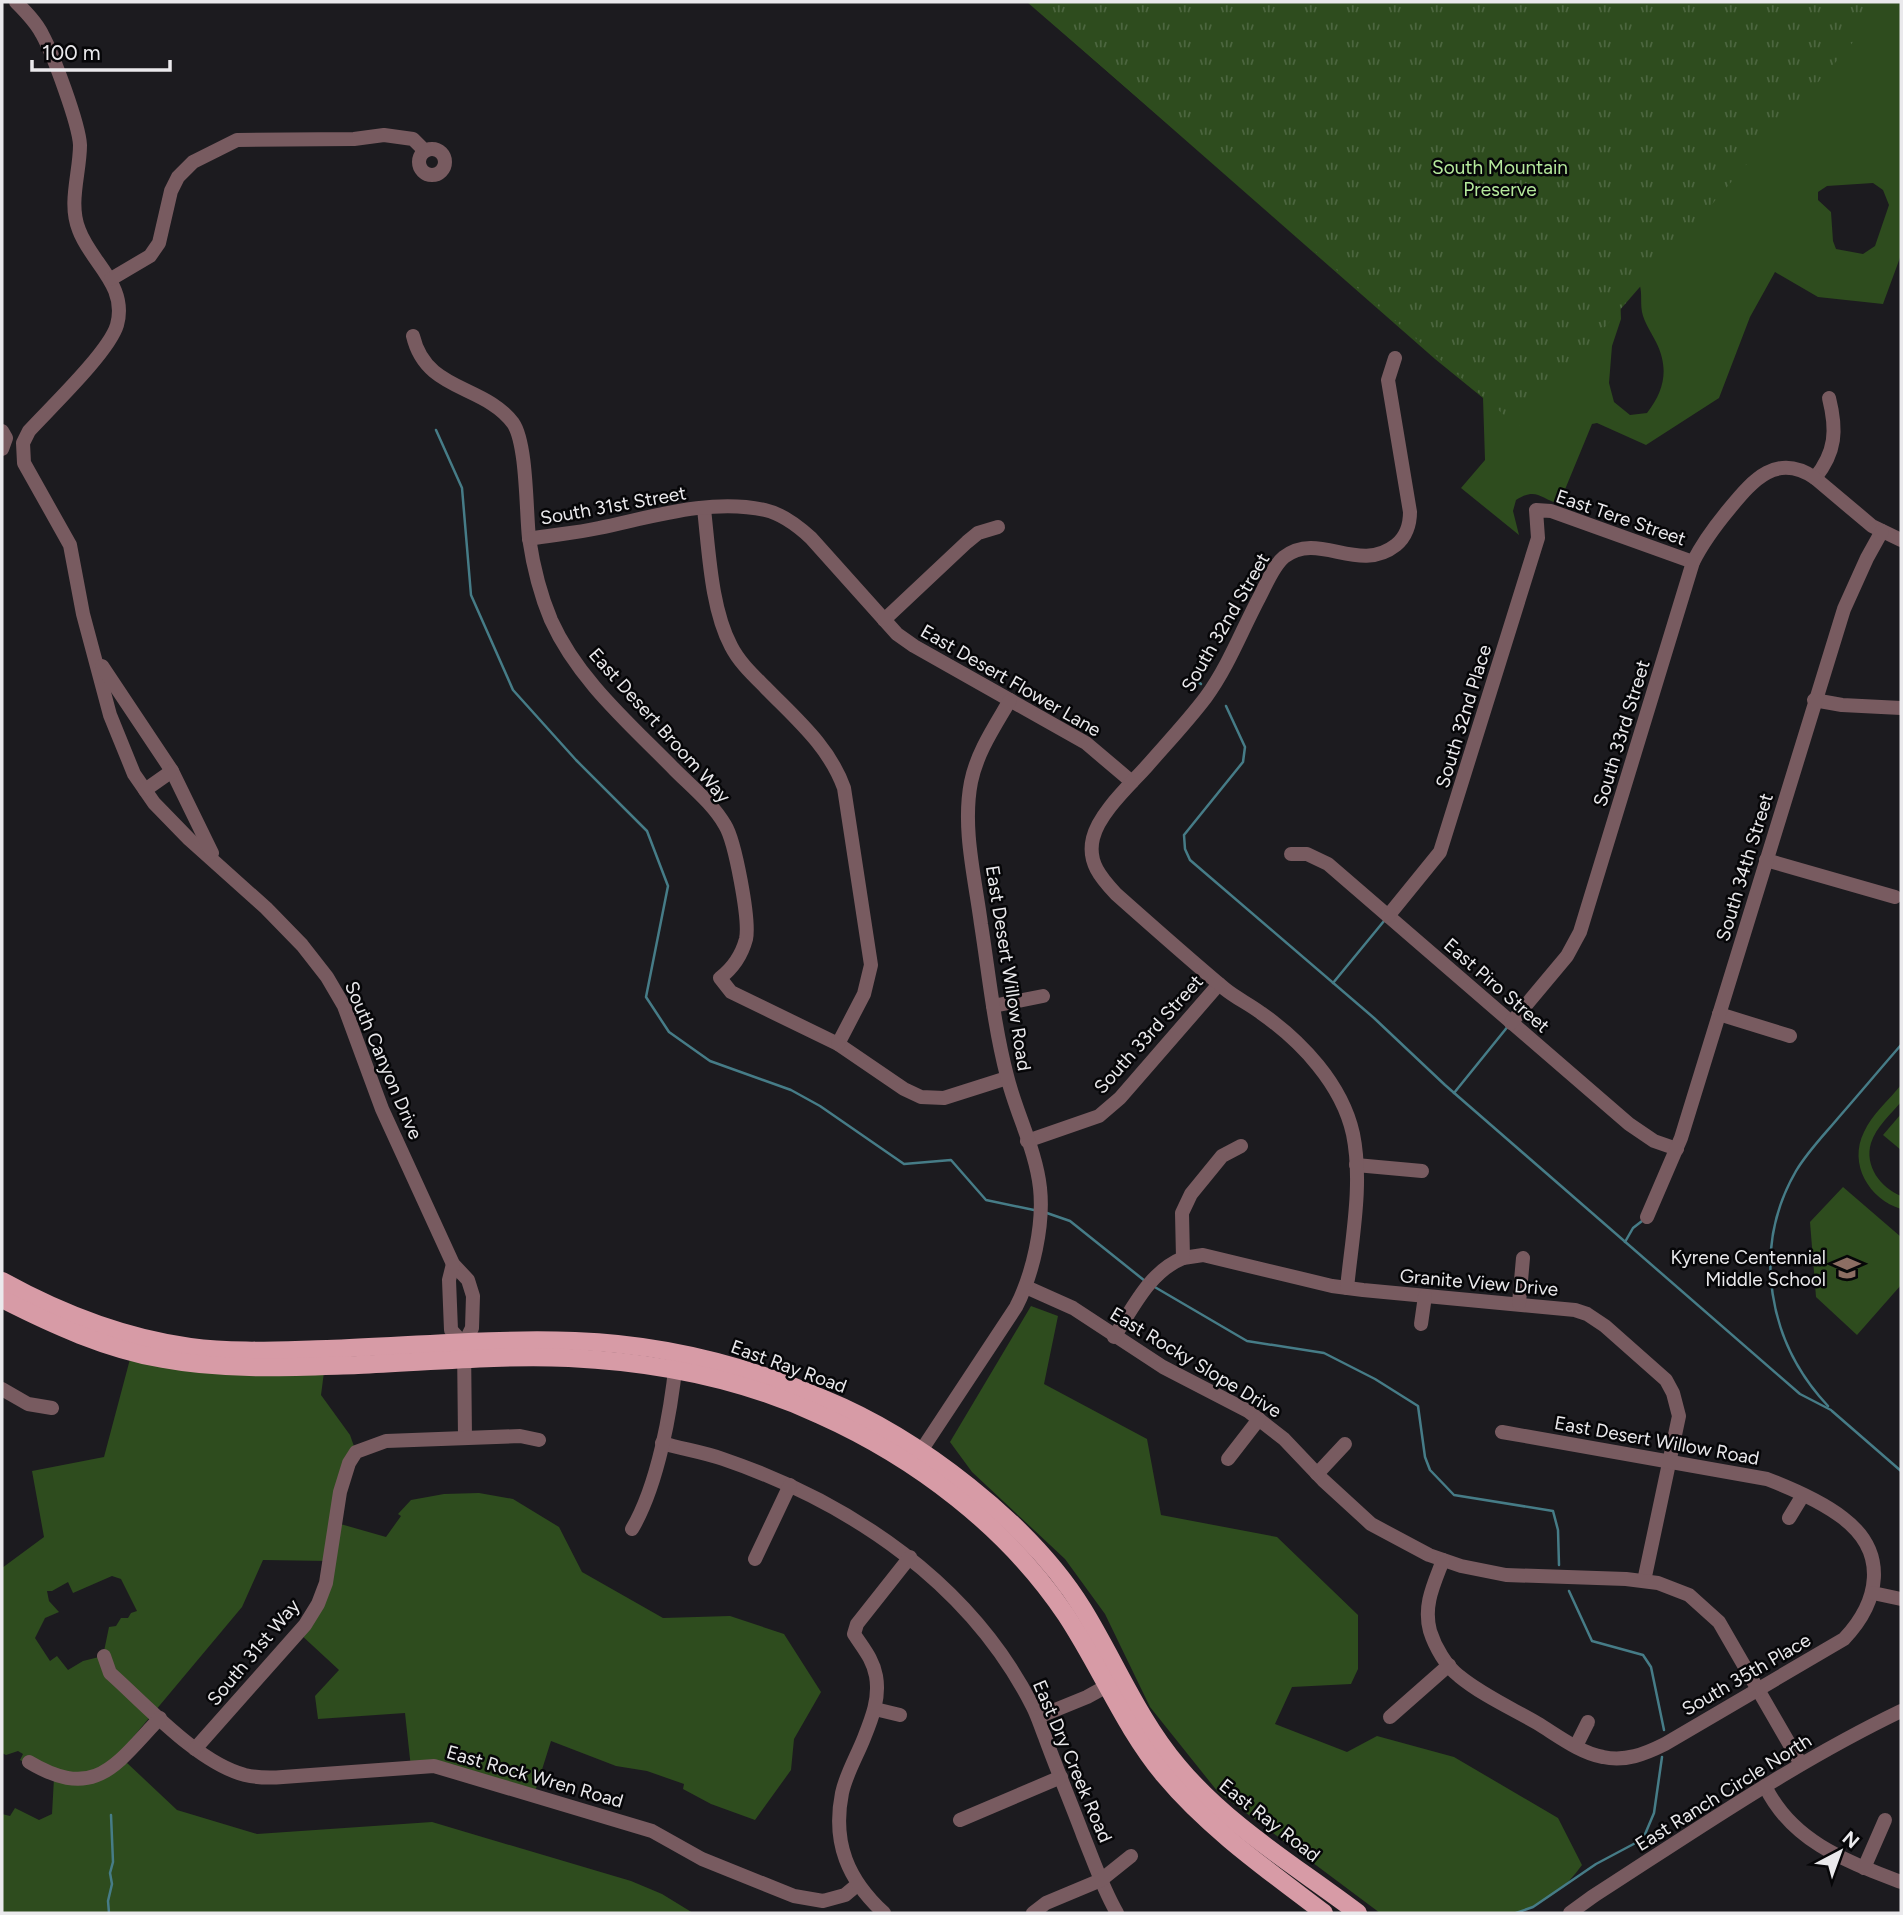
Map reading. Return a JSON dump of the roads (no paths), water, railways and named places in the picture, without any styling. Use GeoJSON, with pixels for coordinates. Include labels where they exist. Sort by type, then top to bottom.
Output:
{"type":"FeatureCollection","features":[{"type":"Feature","properties":{"kind":"main road","name":"East Ray Road"},"geometry":{"type":"LineString","coordinates":[[2,1288],[63,1329],[159,1359],[192,1364],[295,1367],[463,1353],[632,1363],[676,1361],[792,1403],[916,1458],[1036,1574],[1114,1682],[1198,1790],[1247,1832],[1358,1913]]}},
{"type":"Feature","properties":{"kind":"main road","name":"East Ray Road"},"geometry":{"type":"LineString","coordinates":[[1114,1682],[1141,1745],[1189,1802],[1239,1847],[1324,1913]]}},
{"type":"Feature","properties":{"kind":"street"},"geometry":{"type":"LineString","coordinates":[[3,440],[23,443],[29,431],[103,349],[116,328],[119,313],[111,279],[79,230],[75,211],[75,184],[80,144],[75,120],[43,35],[33,19],[16,2]]}},
{"type":"Feature","properties":{"kind":"street"},"geometry":{"type":"LineString","coordinates":[[111,279],[139,264],[155,250],[163,232],[171,191],[178,177],[193,162],[237,140],[354,139],[384,135],[412,139],[425,151]]}},
{"type":"Feature","properties":{"kind":"street","name":"East Desert Broom Way"},"geometry":{"type":"LineString","coordinates":[[413,336],[417,351],[430,370],[488,402],[503,412],[515,425],[522,444],[529,539],[539,585],[565,647],[603,696],[704,799],[725,825],[734,847],[746,938],[732,968],[720,978],[731,992],[838,1044]]}},
{"type":"Feature","properties":{"kind":"street","name":"South 32nd Street"},"geometry":{"type":"LineString","coordinates":[[1220,984],[1101,878],[1091,853],[1093,836],[1132,782],[1194,712],[1214,685],[1265,586],[1283,558],[1296,550],[1315,548],[1358,557],[1375,557],[1399,543],[1410,522],[1410,512],[1388,380],[1395,358]]}},
{"type":"Feature","properties":{"kind":"street"},"geometry":{"type":"LineString","coordinates":[[1829,398],[1834,419],[1834,438],[1825,465],[1815,478],[1872,526],[1901,540]]}},
{"type":"Feature","properties":{"kind":"street","name":"South Canyon Drive"},"geometry":{"type":"LineString","coordinates":[[23,443],[24,463],[70,545],[83,614],[110,715],[134,774],[154,803],[189,839],[218,863],[302,945],[327,977],[344,1006],[382,1109],[453,1264],[468,1280],[473,1296],[471,1328],[463,1353]]}},
{"type":"Feature","properties":{"kind":"street","name":"South 33rd Street"},"geometry":{"type":"LineString","coordinates":[[1511,1023],[1567,956],[1580,932],[1693,562],[1703,542],[1752,482],[1768,471],[1781,468],[1806,472],[1815,478]]}},
{"type":"Feature","properties":{"kind":"street","name":"East Desert Flower Lane"},"geometry":{"type":"LineString","coordinates":[[704,509],[736,507],[768,511],[798,526],[897,634],[1086,743],[1132,782]]}},
{"type":"Feature","properties":{"kind":"street"},"geometry":{"type":"LineString","coordinates":[[704,509],[720,620],[731,646],[744,665],[826,752],[844,788],[871,965],[864,994],[838,1044],[904,1089],[922,1097],[944,1098],[1007,1078]]}},
{"type":"Feature","properties":{"kind":"street","name":"South 31st Street"},"geometry":{"type":"LineString","coordinates":[[529,539],[595,529],[667,513],[704,509]]}},
{"type":"Feature","properties":{"kind":"street","name":"East Tere Street"},"geometry":{"type":"LineString","coordinates":[[1536,510],[1551,511],[1693,562]]}},
{"type":"Feature","properties":{"kind":"street","name":"South 32nd Place"},"geometry":{"type":"LineString","coordinates":[[1388,916],[1440,852],[1538,538],[1536,510]]}},
{"type":"Feature","properties":{"kind":"street"},"geometry":{"type":"LineString","coordinates":[[884,620],[978,533],[998,527]]}},
{"type":"Feature","properties":{"kind":"street","name":"South 34th Street"},"geometry":{"type":"LineString","coordinates":[[1647,1217],[1677,1149],[1844,609],[1882,531]]}},
{"type":"Feature","properties":{"kind":"street","name":"South Canyon Drive"},"geometry":{"type":"LineString","coordinates":[[95,656],[172,771],[207,846],[218,863]]}},
{"type":"Feature","properties":{"kind":"street","name":"East Desert Willow Road"},"geometry":{"type":"LineString","coordinates":[[1010,700],[977,759],[971,783],[968,820],[993,1006],[1007,1078],[1040,1188],[1037,1231],[1026,1287]]}},
{"type":"Feature","properties":{"kind":"street"},"geometry":{"type":"LineString","coordinates":[[1814,700],[1842,705],[1901,708]]}},
{"type":"Feature","properties":{"kind":"street"},"geometry":{"type":"LineString","coordinates":[[145,790],[172,771]]}},
{"type":"Feature","properties":{"kind":"street","name":"East Piro Street"},"geometry":{"type":"LineString","coordinates":[[1291,853],[1317,857],[1629,1124],[1654,1140],[1677,1149]]}},
{"type":"Feature","properties":{"kind":"street"},"geometry":{"type":"LineString","coordinates":[[1766,860],[1895,897]]}},
{"type":"Feature","properties":{"kind":"street"},"geometry":{"type":"LineString","coordinates":[[1220,984],[1263,1014],[1304,1049],[1328,1079],[1343,1105],[1352,1132],[1356,1165],[1347,1288]]}},
{"type":"Feature","properties":{"kind":"street","name":"South 33rd Street"},"geometry":{"type":"LineString","coordinates":[[1027,1141],[1099,1116],[1120,1098],[1220,984]]}},
{"type":"Feature","properties":{"kind":"street"},"geometry":{"type":"LineString","coordinates":[[993,1006],[1043,996]]}},
{"type":"Feature","properties":{"kind":"street"},"geometry":{"type":"LineString","coordinates":[[1719,1014],[1790,1036]]}},
{"type":"Feature","properties":{"kind":"street"},"geometry":{"type":"LineString","coordinates":[[1114,1337],[1154,1277],[1170,1263],[1183,1258],[1182,1213],[1191,1194],[1222,1156],[1241,1146]]}},
{"type":"Feature","properties":{"kind":"street"},"geometry":{"type":"LineString","coordinates":[[1356,1165],[1422,1171]]}},
{"type":"Feature","properties":{"kind":"street","name":"Granite View Drive"},"geometry":{"type":"LineString","coordinates":[[1183,1258],[1203,1255],[1347,1288],[1575,1310],[1587,1314],[1605,1326],[1666,1380],[1673,1393],[1679,1416],[1644,1581]]}},
{"type":"Feature","properties":{"kind":"street"},"geometry":{"type":"LineString","coordinates":[[1520,1303],[1523,1258]]}},
{"type":"Feature","properties":{"kind":"street"},"geometry":{"type":"LineString","coordinates":[[453,1264],[449,1280],[451,1330],[463,1353],[465,1438],[520,1436],[539,1440]]}},
{"type":"Feature","properties":{"kind":"street"},"geometry":{"type":"LineString","coordinates":[[916,1458],[1016,1307],[1026,1287]]}},
{"type":"Feature","properties":{"kind":"street","name":"East Rocky Slope Drive"},"geometry":{"type":"LineString","coordinates":[[1026,1287],[1073,1308],[1163,1367],[1234,1403],[1259,1419],[1284,1439],[1371,1524],[1429,1555],[1461,1566],[1506,1575],[1644,1581],[1675,1588],[1705,1607],[1719,1622],[1801,1764]]}},
{"type":"Feature","properties":{"kind":"street"},"geometry":{"type":"LineString","coordinates":[[1421,1324],[1425,1296]]}},
{"type":"Feature","properties":{"kind":"street"},"geometry":{"type":"LineString","coordinates":[[450,1306],[472,1305]]}},
{"type":"Feature","properties":{"kind":"street"},"geometry":{"type":"LineString","coordinates":[[632,1529],[648,1494],[662,1443],[676,1361]]}},
{"type":"Feature","properties":{"kind":"street"},"geometry":{"type":"LineString","coordinates":[[2,1388],[29,1404],[52,1408]]}},
{"type":"Feature","properties":{"kind":"street"},"geometry":{"type":"LineString","coordinates":[[1228,1459],[1259,1419]]}},
{"type":"Feature","properties":{"kind":"street","name":"East Desert Willow Road"},"geometry":{"type":"LineString","coordinates":[[1502,1432],[1767,1479],[1803,1495],[1844,1519],[1860,1534],[1873,1566],[1873,1594]]}},
{"type":"Feature","properties":{"kind":"street","name":"South 31st Way"},"geometry":{"type":"LineString","coordinates":[[195,1749],[305,1625],[318,1604],[328,1572],[341,1492],[349,1463],[356,1452],[386,1441],[465,1438]]}},
{"type":"Feature","properties":{"kind":"street","name":"East Dry Creek Road"},"geometry":{"type":"LineString","coordinates":[[662,1443],[721,1458],[790,1485],[859,1523],[910,1558],[961,1604],[992,1639],[1012,1668],[1038,1717],[1101,1880],[1117,1913]]}},
{"type":"Feature","properties":{"kind":"street"},"geometry":{"type":"LineString","coordinates":[[1317,1474],[1345,1444]]}},
{"type":"Feature","properties":{"kind":"street"},"geometry":{"type":"LineString","coordinates":[[755,1559],[790,1485]]}},
{"type":"Feature","properties":{"kind":"street"},"geometry":{"type":"LineString","coordinates":[[1789,1518],[1803,1495]]}},
{"type":"Feature","properties":{"kind":"street"},"geometry":{"type":"LineString","coordinates":[[884,1913],[867,1899],[857,1885],[843,1852],[840,1835],[842,1793],[875,1709],[877,1678],[871,1657],[853,1634],[857,1623],[910,1558]]}},
{"type":"Feature","properties":{"kind":"street"},"geometry":{"type":"LineString","coordinates":[[1443,1560],[1429,1596],[1427,1618],[1441,1655],[1457,1675],[1576,1746],[1588,1722]]}},
{"type":"Feature","properties":{"kind":"street"},"geometry":{"type":"LineString","coordinates":[[1873,1594],[1901,1599]]}},
{"type":"Feature","properties":{"kind":"street","name":"South 35th Place"},"geometry":{"type":"LineString","coordinates":[[1576,1746],[1592,1754],[1616,1758],[1630,1758],[1647,1753],[1844,1639],[1858,1624],[1873,1594]]}},
{"type":"Feature","properties":{"kind":"street","name":"East Rock Wren Road"},"geometry":{"type":"LineString","coordinates":[[104,1656],[110,1673],[195,1749],[225,1768],[261,1778],[434,1766],[652,1830],[702,1859],[794,1896],[823,1901],[845,1895],[857,1885]]}},
{"type":"Feature","properties":{"kind":"street"},"geometry":{"type":"LineString","coordinates":[[1390,1717],[1450,1665]]}},
{"type":"Feature","properties":{"kind":"street"},"geometry":{"type":"LineString","coordinates":[[1038,1717],[1114,1682]]}},
{"type":"Feature","properties":{"kind":"street"},"geometry":{"type":"LineString","coordinates":[[875,1709],[900,1715]]}},
{"type":"Feature","properties":{"kind":"street","name":"East Ranch Circle North"},"geometry":{"type":"LineString","coordinates":[[1570,1913],[1801,1764],[1901,1711]]}},
{"type":"Feature","properties":{"kind":"street"},"geometry":{"type":"LineString","coordinates":[[29,1762],[47,1773],[64,1778],[76,1780],[95,1777],[116,1765],[160,1718]]}},
{"type":"Feature","properties":{"kind":"street"},"geometry":{"type":"LineString","coordinates":[[960,1820],[1061,1777]]}},
{"type":"Feature","properties":{"kind":"street"},"geometry":{"type":"LineString","coordinates":[[1765,1786],[1780,1812],[1800,1833],[1835,1855],[1901,1881]]}},
{"type":"Feature","properties":{"kind":"street"},"geometry":{"type":"LineString","coordinates":[[1864,1868],[1885,1820]]}},
{"type":"Feature","properties":{"kind":"street"},"geometry":{"type":"LineString","coordinates":[[1033,1913],[1046,1903],[1101,1880],[1131,1856]]}},
{"type":"Feature","properties":{"kind":"waterway"},"geometry":{"type":"LineString","coordinates":[[436,430],[462,488],[471,595],[513,690],[576,760],[647,831],[668,886],[646,997],[669,1032],[710,1061],[791,1090],[820,1106],[904,1164],[951,1160],[986,1200],[1034,1210]]}},
{"type":"Feature","properties":{"kind":"waterway"},"geometry":{"type":"LineString","coordinates":[[1195,679],[1201,684]]}},
{"type":"Feature","properties":{"kind":"waterway"},"geometry":{"type":"LineString","coordinates":[[1226,706],[1245,747],[1243,762],[1184,835],[1185,849],[1190,860],[1374,1018],[1445,1085],[1800,1394],[1831,1410]]}},
{"type":"Feature","properties":{"kind":"waterway"},"geometry":{"type":"LineString","coordinates":[[1333,983],[1384,921]]}},
{"type":"Feature","properties":{"kind":"waterway"},"geometry":{"type":"LineString","coordinates":[[1454,1093],[1509,1025]]}},
{"type":"Feature","properties":{"kind":"waterway"},"geometry":{"type":"LineString","coordinates":[[1828,1406],[1791,1353],[1780,1324],[1773,1294],[1771,1263],[1774,1232],[1782,1201],[1796,1171],[1816,1143],[1901,1045]]}},
{"type":"Feature","properties":{"kind":"waterway"},"geometry":{"type":"LineString","coordinates":[[1044,1212],[1070,1221],[1145,1281]]}},
{"type":"Feature","properties":{"kind":"waterway"},"geometry":{"type":"LineString","coordinates":[[1625,1242],[1633,1228],[1642,1221]]}},
{"type":"Feature","properties":{"kind":"waterway"},"geometry":{"type":"LineString","coordinates":[[1153,1286],[1247,1341],[1324,1353],[1375,1379],[1418,1406],[1425,1457],[1430,1470],[1454,1495],[1553,1511],[1558,1530],[1559,1565]]}},
{"type":"Feature","properties":{"kind":"waterway"},"geometry":{"type":"LineString","coordinates":[[1832,1411],[1901,1471]]}},
{"type":"Feature","properties":{"kind":"waterway"},"geometry":{"type":"LineString","coordinates":[[1569,1591],[1592,1641],[1643,1655],[1651,1667],[1664,1730]]}},
{"type":"Feature","properties":{"kind":"waterway"},"geometry":{"type":"LineString","coordinates":[[1516,1913],[1533,1907],[1596,1864],[1643,1839],[1654,1813],[1662,1757]]}},
{"type":"Feature","properties":{"kind":"waterway"},"geometry":{"type":"LineString","coordinates":[[109,1913],[108,1901],[112,1884],[110,1873],[113,1862],[111,1815]]}},
{"type":"Feature","properties":{"kind":"place","name":"Kyrene Centennial Middle School"},"geometry":{"type":"Point","coordinates":[1847,1268]}},
{"type":"Feature","properties":{"kind":"park label","name":"South Mountain Preserve"},"geometry":{"type":"Point","coordinates":[1500,178]}}]}
